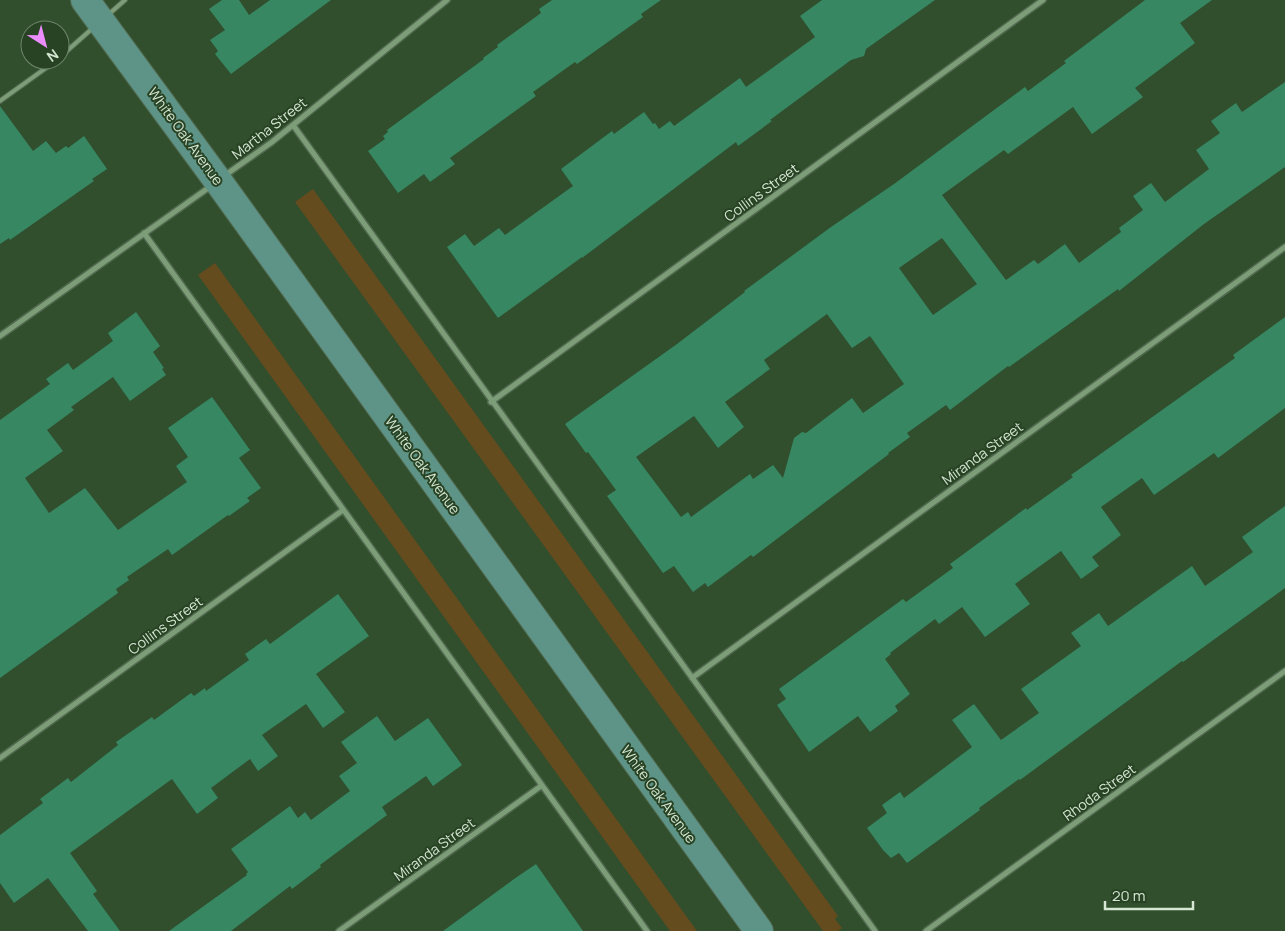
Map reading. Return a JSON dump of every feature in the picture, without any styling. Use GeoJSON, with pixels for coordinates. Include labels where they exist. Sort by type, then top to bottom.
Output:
{"type":"FeatureCollection","features":[{"type":"Feature","properties":{"kind":"main road","name":"White Oak Avenue"},"geometry":{"type":"LineString","coordinates":[[92,11],[218,180],[759,931]]}},
{"type":"Feature","properties":{"kind":"street","name":"Martha Street"},"geometry":{"type":"LineString","coordinates":[[0,336],[293,124],[448,0]]}},
{"type":"Feature","properties":{"kind":"street","name":"Collins Street"},"geometry":{"type":"LineString","coordinates":[[492,402],[1043,0]]}},
{"type":"Feature","properties":{"kind":"street"},"geometry":{"type":"LineString","coordinates":[[293,124],[875,931]]}},
{"type":"Feature","properties":{"kind":"street"},"geometry":{"type":"LineString","coordinates":[[144,233],[647,931]]}},
{"type":"Feature","properties":{"kind":"street","name":"Miranda Street"},"geometry":{"type":"LineString","coordinates":[[692,678],[1285,247]]}},
{"type":"Feature","properties":{"kind":"street","name":"Collins Street"},"geometry":{"type":"LineString","coordinates":[[0,758],[343,510]]}},
{"type":"Feature","properties":{"kind":"street","name":"Rhoda Street"},"geometry":{"type":"LineString","coordinates":[[926,931],[1285,671]]}},
{"type":"Feature","properties":{"kind":"street","name":"Miranda Street"},"geometry":{"type":"LineString","coordinates":[[339,931],[542,786]]}},
{"type":"Feature","properties":{"kind":"lane"},"geometry":{"type":"LineString","coordinates":[[70,43],[92,11],[125,0]]}},
{"type":"Feature","properties":{"kind":"lane"},"geometry":{"type":"LineString","coordinates":[[0,101],[43,70]]}},
{"type":"Feature","properties":{"kind":"shaded area"},"geometry":{"type":"Polygon","coordinates":[[[313,189],[838,916],[835,919],[842,928],[838,931],[823,931],[295,202],[313,189]]]}},
{"type":"Feature","properties":{"kind":"shaded area"},"geometry":{"type":"Polygon","coordinates":[[[215,263],[697,931],[670,931],[198,275],[215,263]]]}},
{"type":"Feature","properties":{"kind":"building"},"geometry":{"type":"Polygon","coordinates":[[[222,0],[239,0],[249,15],[270,0],[331,0],[231,74],[215,54],[218,51],[210,40],[225,30],[209,9],[222,0]]]}},
{"type":"Feature","properties":{"kind":"building"},"geometry":{"type":"Polygon","coordinates":[[[552,0],[661,0],[641,14],[643,17],[577,64],[575,62],[533,92],[536,96],[450,158],[455,164],[430,182],[424,174],[398,193],[368,151],[385,139],[383,136],[388,132],[387,130],[484,59],[498,47],[497,45],[541,13],[539,9],[552,0]]]}},
{"type":"Feature","properties":{"kind":"building"},"geometry":{"type":"Polygon","coordinates":[[[822,0],[935,0],[866,49],[864,56],[851,60],[738,146],[736,142],[582,258],[498,318],[447,247],[465,234],[474,246],[499,228],[505,235],[573,186],[561,169],[612,131],[614,134],[644,112],[659,129],[670,121],[674,126],[740,78],[746,87],[815,37],[800,16],[822,0]]]}},
{"type":"Feature","properties":{"kind":"building"},"geometry":{"type":"Polygon","coordinates":[[[1145,0],[1212,0],[1180,23],[1195,43],[1135,88],[1143,97],[1092,134],[1073,107],[1008,154],[1004,150],[942,195],[1006,280],[1034,260],[1038,264],[1065,244],[1079,263],[1121,232],[1119,228],[1143,210],[1133,196],[1151,183],[1165,202],[1209,169],[1196,150],[1220,133],[1211,121],[1236,103],[1242,112],[1285,82],[1285,167],[1204,224],[1119,291],[1118,289],[1008,366],[950,410],[946,405],[907,433],[910,437],[889,454],[753,557],[751,555],[708,587],[705,583],[693,592],[674,566],[663,573],[607,496],[616,490],[565,424],[677,344],[744,291],[831,227],[894,184],[1025,87],[1028,91],[1066,63],[1064,61],[1145,0]],[[942,238],[899,268],[933,315],[977,284],[942,238]],[[827,314],[764,360],[770,369],[725,402],[744,427],[718,448],[694,416],[636,457],[681,517],[688,512],[691,517],[750,474],[753,479],[773,465],[783,478],[794,438],[802,432],[806,433],[852,398],[863,413],[904,384],[870,336],[852,348],[827,314]]]}},
{"type":"Feature","properties":{"kind":"building"},"geometry":{"type":"Polygon","coordinates":[[[0,106],[33,151],[46,141],[56,153],[66,146],[68,148],[84,136],[107,169],[92,179],[94,181],[10,240],[9,238],[0,244],[0,106]]]}},
{"type":"Feature","properties":{"kind":"building"},"geometry":{"type":"Polygon","coordinates":[[[136,312],[160,346],[153,352],[164,368],[162,369],[166,375],[130,401],[113,377],[71,407],[74,410],[47,430],[63,451],[25,478],[49,513],[85,488],[118,530],[187,482],[176,466],[188,457],[168,428],[212,397],[250,450],[239,458],[261,488],[247,498],[250,501],[172,555],[168,549],[127,577],[129,580],[116,589],[118,593],[0,678],[0,420],[50,384],[46,379],[68,363],[73,370],[113,341],[108,333],[136,312]]]}},
{"type":"Feature","properties":{"kind":"building"},"geometry":{"type":"Polygon","coordinates":[[[1285,317],[1285,408],[1218,458],[1214,453],[1154,495],[1142,478],[1101,507],[1121,535],[1092,557],[1099,566],[1081,579],[1061,551],[1015,584],[1030,604],[985,637],[962,607],[939,624],[935,619],[890,653],[885,659],[910,694],[895,706],[898,711],[870,732],[858,716],[809,752],[777,705],[786,699],[779,689],[903,599],[906,602],[953,568],[950,564],[1026,508],[1027,510],[1073,477],[1071,475],[1235,358],[1233,355],[1285,317]]]}},
{"type":"Feature","properties":{"kind":"building"},"geometry":{"type":"Polygon","coordinates":[[[1285,506],[1285,588],[979,808],[980,810],[907,863],[899,853],[891,858],[883,850],[867,828],[887,813],[882,805],[900,792],[904,798],[972,747],[952,720],[974,704],[1001,740],[1039,713],[1021,689],[1081,646],[1071,633],[1099,613],[1108,626],[1192,566],[1205,586],[1253,552],[1242,537],[1285,506]]]}},
{"type":"Feature","properties":{"kind":"building"},"geometry":{"type":"Polygon","coordinates":[[[338,594],[369,636],[316,674],[345,712],[323,728],[306,704],[262,735],[278,756],[258,771],[250,759],[211,788],[218,798],[197,814],[172,779],[70,853],[97,891],[93,894],[120,931],[88,931],[48,878],[14,903],[0,883],[0,835],[43,803],[40,799],[68,778],[71,782],[118,745],[116,742],[152,717],[154,720],[191,693],[194,696],[205,688],[206,691],[249,660],[245,654],[266,639],[270,644],[338,594]]]}},
{"type":"Feature","properties":{"kind":"building"},"geometry":{"type":"Polygon","coordinates":[[[377,716],[395,741],[428,718],[462,765],[433,786],[426,776],[382,807],[387,815],[320,865],[321,867],[292,889],[290,886],[231,931],[169,931],[247,875],[248,872],[231,849],[290,806],[298,818],[305,812],[311,820],[350,791],[339,776],[357,763],[341,742],[377,716]]]}},
{"type":"Feature","properties":{"kind":"building"},"geometry":{"type":"Polygon","coordinates":[[[536,864],[583,931],[443,931],[514,879],[536,864]]]}}]}
